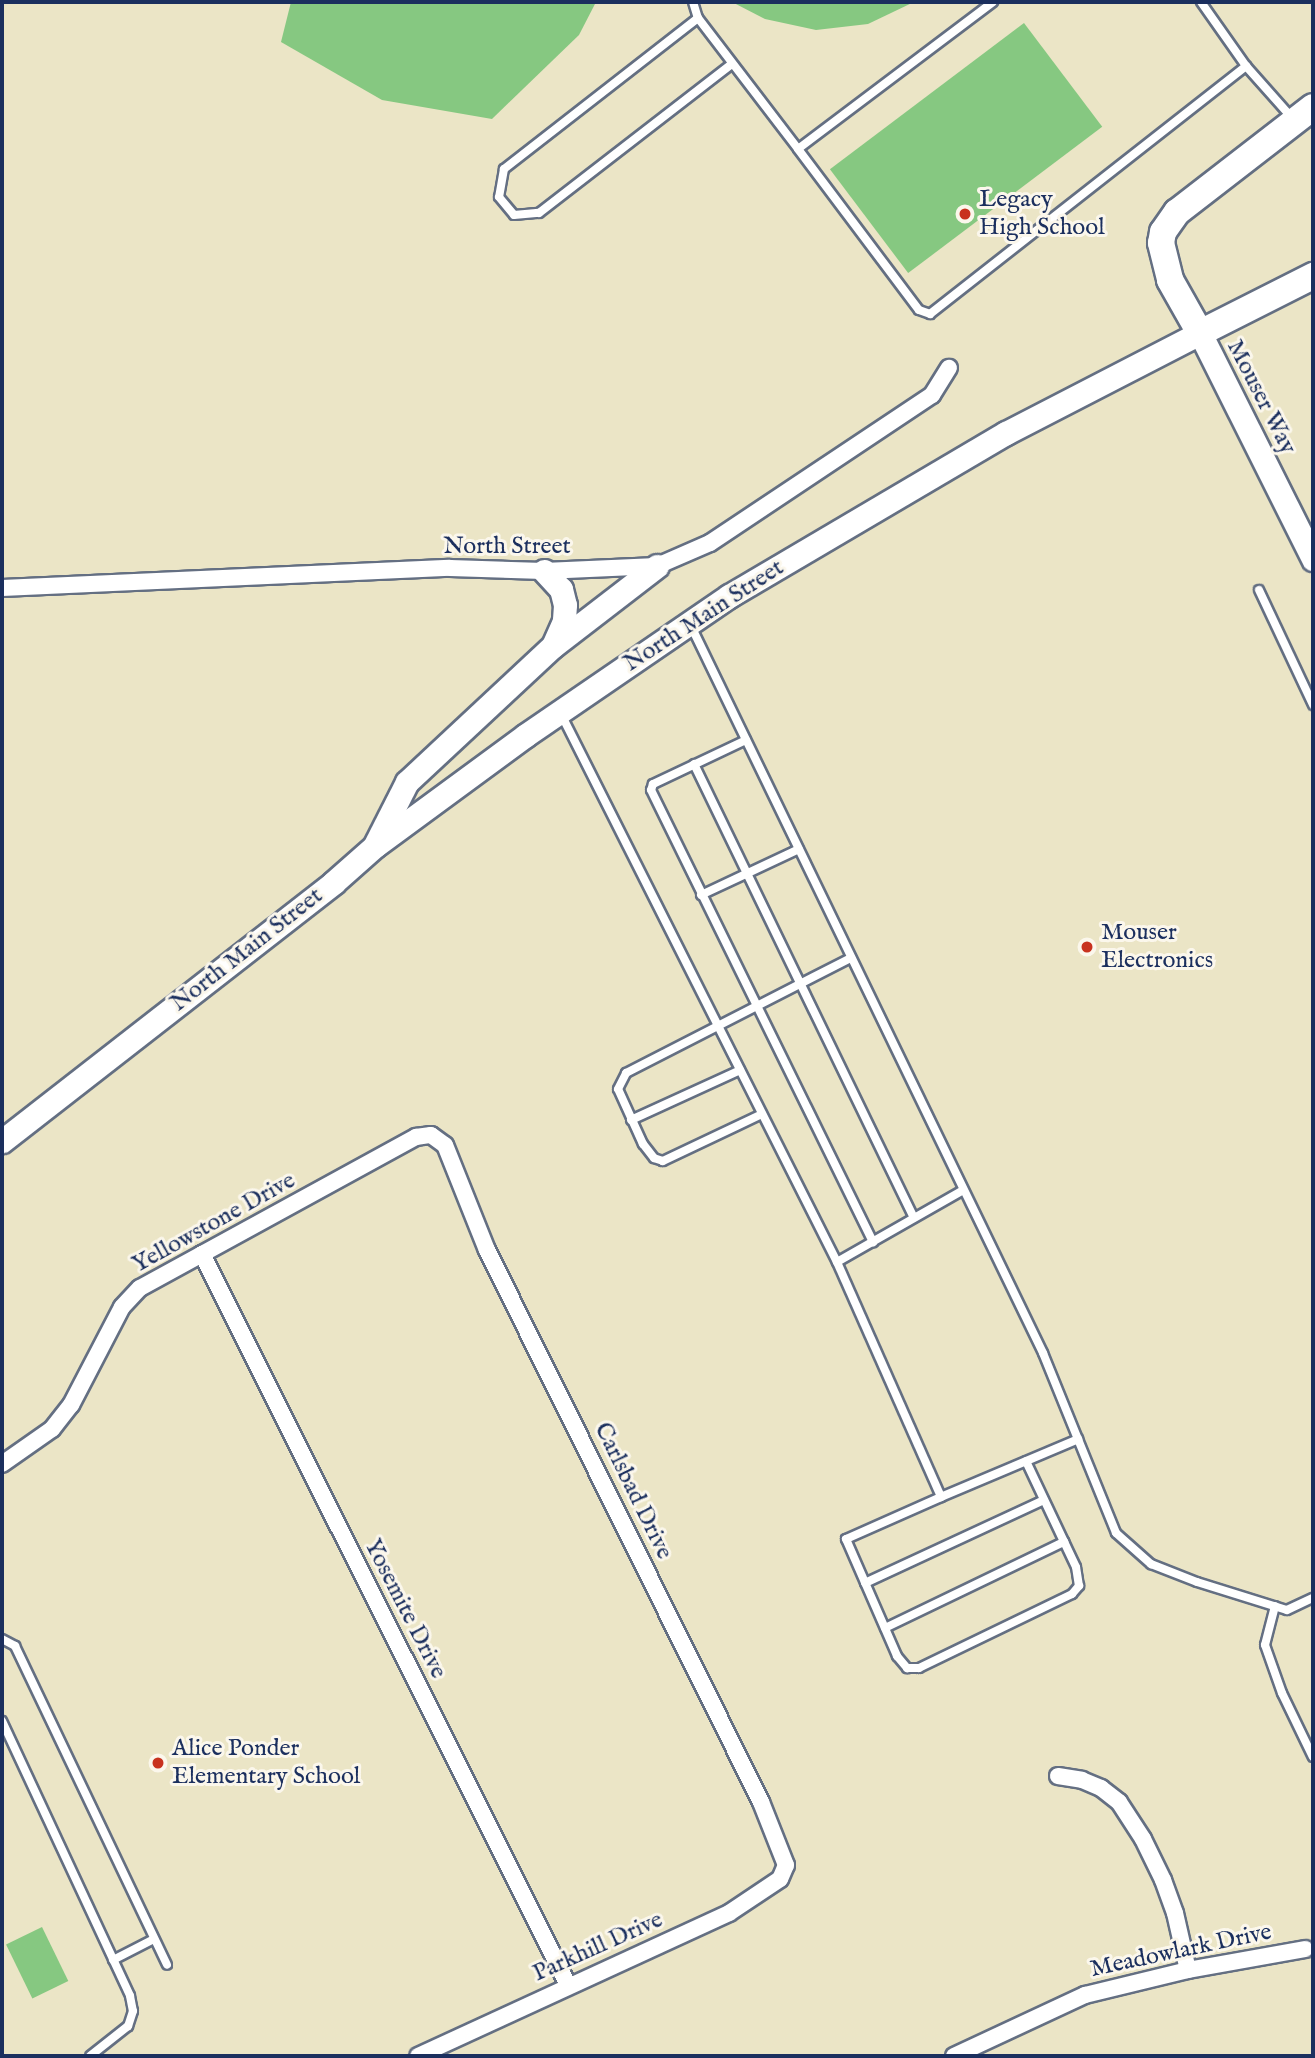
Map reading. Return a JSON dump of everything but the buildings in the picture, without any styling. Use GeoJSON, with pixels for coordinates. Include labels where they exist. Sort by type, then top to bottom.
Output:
{"type":"FeatureCollection","features":[{"type":"Feature","properties":{"kind":"main road"},"geometry":{"type":"LineString","coordinates":[[1304,114],[1177,212],[1163,232],[1161,243],[1166,269],[1200,333],[1313,276]]}},
{"type":"Feature","properties":{"kind":"main road","name":"Mouser Way"},"geometry":{"type":"LineString","coordinates":[[1200,333],[1313,559]]}},
{"type":"Feature","properties":{"kind":"main road","name":"North Main Street"},"geometry":{"type":"LineString","coordinates":[[2,1141],[323,890],[375,846],[560,712],[729,596],[1006,433],[1200,333]]}},
{"type":"Feature","properties":{"kind":"main road"},"geometry":{"type":"LineString","coordinates":[[375,846],[407,782],[553,646],[657,566]]}},
{"type":"Feature","properties":{"kind":"main road"},"geometry":{"type":"LineString","coordinates":[[544,571],[561,589],[565,605],[564,621],[553,646]]}},
{"type":"Feature","properties":{"kind":"street","name":"North Street"},"geometry":{"type":"LineString","coordinates":[[2,588],[450,568],[544,571],[657,566],[710,543],[932,395],[949,368]]}},
{"type":"Feature","properties":{"kind":"street","name":"Yellowstone Drive"},"geometry":{"type":"LineString","coordinates":[[2,1464],[52,1429],[71,1405],[122,1307],[141,1288],[416,1137],[439,1138]]}},
{"type":"Feature","properties":{"kind":"street","name":"Carlsbad Drive"},"geometry":{"type":"LineString","coordinates":[[439,1138],[446,1145],[487,1251],[761,1802],[786,1864]]}},
{"type":"Feature","properties":{"kind":"street","name":"Yosemite Drive"},"geometry":{"type":"LineString","coordinates":[[202,1254],[568,1985]]}},
{"type":"Feature","properties":{"kind":"street"},"geometry":{"type":"LineString","coordinates":[[1058,1776],[1082,1780],[1101,1788],[1125,1811],[1143,1839],[1163,1880],[1175,1913],[1188,1970]]}},
{"type":"Feature","properties":{"kind":"street","name":"Parkhill Drive"},"geometry":{"type":"LineString","coordinates":[[418,2056],[729,1913],[780,1879],[786,1864]]}},
{"type":"Feature","properties":{"kind":"street","name":"Meadowlark Drive"},"geometry":{"type":"LineString","coordinates":[[954,2056],[1084,1995],[1188,1970],[1305,1949]]}},
{"type":"Feature","properties":{"kind":"lane"},"geometry":{"type":"LineString","coordinates":[[693,2],[698,18],[732,64],[919,310],[930,314],[1246,66]]}},
{"type":"Feature","properties":{"kind":"lane"},"geometry":{"type":"LineString","coordinates":[[798,149],[993,2]]}},
{"type":"Feature","properties":{"kind":"lane"},"geometry":{"type":"LineString","coordinates":[[1201,2],[1246,66],[1304,114]]}},
{"type":"Feature","properties":{"kind":"lane"},"geometry":{"type":"LineString","coordinates":[[698,18],[504,169],[499,198],[514,215],[539,214],[732,64]]}},
{"type":"Feature","properties":{"kind":"lane"},"geometry":{"type":"LineString","coordinates":[[1259,590],[1313,705]]}},
{"type":"Feature","properties":{"kind":"lane"},"geometry":{"type":"LineString","coordinates":[[689,623],[1043,1353],[1116,1532],[1150,1564],[1275,1606],[1287,1610],[1313,1598]]}},
{"type":"Feature","properties":{"kind":"lane"},"geometry":{"type":"LineString","coordinates":[[560,712],[837,1262],[941,1497]]}},
{"type":"Feature","properties":{"kind":"lane"},"geometry":{"type":"LineString","coordinates":[[746,740],[653,784],[651,790],[873,1242]]}},
{"type":"Feature","properties":{"kind":"lane"},"geometry":{"type":"LineString","coordinates":[[694,764],[914,1218]]}},
{"type":"Feature","properties":{"kind":"lane"},"geometry":{"type":"LineString","coordinates":[[701,895],[799,849]]}},
{"type":"Feature","properties":{"kind":"lane"},"geometry":{"type":"LineString","coordinates":[[762,1114],[663,1161],[654,1158],[648,1151],[631,1121],[618,1089],[626,1073],[851,958]]}},
{"type":"Feature","properties":{"kind":"lane"},"geometry":{"type":"LineString","coordinates":[[631,1121],[740,1070]]}},
{"type":"Feature","properties":{"kind":"lane"},"geometry":{"type":"LineString","coordinates":[[837,1262],[964,1190]]}},
{"type":"Feature","properties":{"kind":"lane"},"geometry":{"type":"LineString","coordinates":[[1026,1461],[1076,1567],[1079,1586],[1072,1594],[919,1668],[907,1668],[897,1656],[845,1539],[941,1497],[1026,1461],[1078,1439]]}},
{"type":"Feature","properties":{"kind":"lane"},"geometry":{"type":"LineString","coordinates":[[865,1583],[1044,1500]]}},
{"type":"Feature","properties":{"kind":"lane"},"geometry":{"type":"LineString","coordinates":[[885,1628],[1064,1542]]}},
{"type":"Feature","properties":{"kind":"lane"},"geometry":{"type":"LineString","coordinates":[[1275,1606],[1265,1646],[1282,1693],[1313,1757]]}},
{"type":"Feature","properties":{"kind":"lane"},"geometry":{"type":"LineString","coordinates":[[2,1639],[15,1646],[167,1965]]}},
{"type":"Feature","properties":{"kind":"lane"},"geometry":{"type":"LineString","coordinates":[[2,1721],[130,1996],[133,2011],[128,2026],[90,2056]]}},
{"type":"Feature","properties":{"kind":"lane"},"geometry":{"type":"LineString","coordinates":[[114,1960],[155,1938]]}},
{"type":"Feature","properties":{"kind":"green space"},"geometry":{"type":"Polygon","coordinates":[[[291,2],[596,2],[579,35],[492,119],[382,100],[281,42],[291,2]]]}},
{"type":"Feature","properties":{"kind":"green space"},"geometry":{"type":"Polygon","coordinates":[[[732,2],[914,2],[868,24],[816,30],[765,19],[732,2]]]}},
{"type":"Feature","properties":{"kind":"green space"},"geometry":{"type":"Polygon","coordinates":[[[1024,23],[1102,127],[908,273],[830,169],[1024,23]]]}},
{"type":"Feature","properties":{"kind":"green space"},"geometry":{"type":"Polygon","coordinates":[[[42,1927],[68,1981],[32,1998],[6,1945],[42,1927]]]}},
{"type":"Feature","properties":{"kind":"place","name":"Legacy High School"},"geometry":{"type":"Point","coordinates":[965,214]}},
{"type":"Feature","properties":{"kind":"place","name":"Mouser Electronics"},"geometry":{"type":"Point","coordinates":[1087,947]}},
{"type":"Feature","properties":{"kind":"place","name":"Alice Ponder Elementary School"},"geometry":{"type":"Point","coordinates":[158,1763]}}]}
